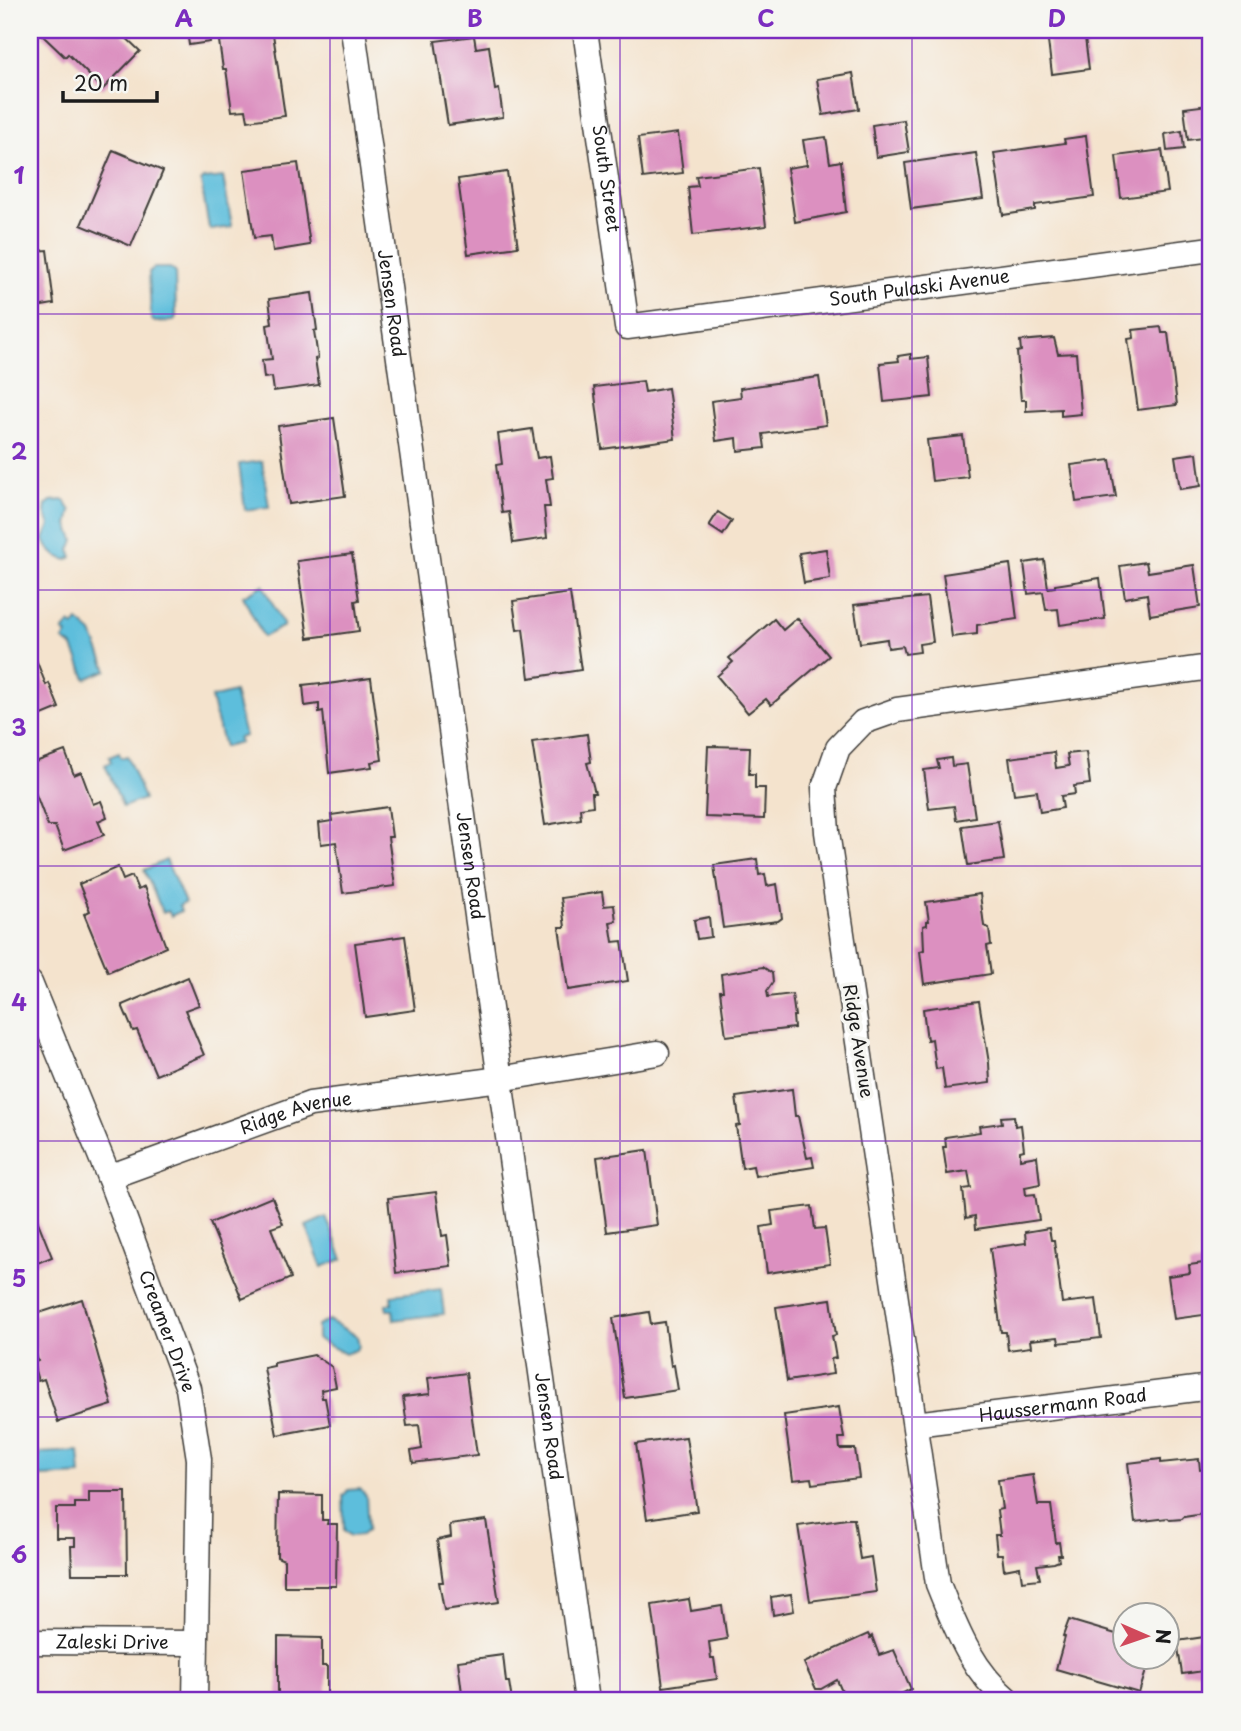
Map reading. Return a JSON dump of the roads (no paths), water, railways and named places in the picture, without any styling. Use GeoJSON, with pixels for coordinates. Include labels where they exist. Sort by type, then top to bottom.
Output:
{"type":"FeatureCollection","features":[{"type":"Feature","properties":{"kind":"street","name":"Jensen Road"},"geometry":{"type":"LineString","coordinates":[[352,30],[587,1701]]}},
{"type":"Feature","properties":{"kind":"street","name":"South Street"},"geometry":{"type":"LineString","coordinates":[[585,30],[626,327]]}},
{"type":"Feature","properties":{"kind":"street","name":"South Pulaski Avenue"},"geometry":{"type":"LineString","coordinates":[[626,327],[1211,249]]}},
{"type":"Feature","properties":{"kind":"street","name":"Ridge Avenue"},"geometry":{"type":"LineString","coordinates":[[1009,1701],[997,1691],[965,1650],[938,1584],[827,832],[824,788],[838,748],[863,722],[897,710],[1211,667]]}},
{"type":"Feature","properties":{"kind":"street","name":"Creamer Drive"},"geometry":{"type":"LineString","coordinates":[[30,983],[109,1177],[188,1388],[199,1460],[195,1701]]}},
{"type":"Feature","properties":{"kind":"street","name":"Ridge Avenue"},"geometry":{"type":"LineString","coordinates":[[109,1177],[310,1104],[500,1079],[657,1053]]}},
{"type":"Feature","properties":{"kind":"street","name":"Haussermann Road"},"geometry":{"type":"LineString","coordinates":[[915,1424],[1211,1387]]}},
{"type":"Feature","properties":{"kind":"street","name":"Zaleski Drive"},"geometry":{"type":"LineString","coordinates":[[30,1642],[195,1643]]}},
{"type":"Feature","properties":{"kind":"water"},"geometry":{"type":"Polygon","coordinates":[[[223,177],[232,225],[211,230],[201,182],[204,179],[223,177]]]}},
{"type":"Feature","properties":{"kind":"water"},"geometry":{"type":"Polygon","coordinates":[[[154,268],[170,268],[175,272],[176,317],[173,321],[155,322],[151,319],[149,272],[154,268]]]}},
{"type":"Feature","properties":{"kind":"water"},"geometry":{"type":"Polygon","coordinates":[[[262,461],[269,507],[245,510],[239,464],[262,461]]]}},
{"type":"Feature","properties":{"kind":"water"},"geometry":{"type":"Polygon","coordinates":[[[64,500],[71,511],[68,525],[74,540],[70,550],[72,557],[67,560],[53,553],[44,539],[50,525],[45,513],[46,505],[51,501],[64,500]]]}},
{"type":"Feature","properties":{"kind":"water"},"geometry":{"type":"Polygon","coordinates":[[[263,585],[284,626],[263,637],[243,596],[263,585]]]}},
{"type":"Feature","properties":{"kind":"water"},"geometry":{"type":"Polygon","coordinates":[[[78,621],[92,633],[107,670],[86,679],[73,647],[63,640],[67,634],[63,631],[70,623],[74,626],[78,621]]]}},
{"type":"Feature","properties":{"kind":"water"},"geometry":{"type":"Polygon","coordinates":[[[234,692],[245,736],[238,738],[240,743],[224,747],[211,698],[234,692]]]}},
{"type":"Feature","properties":{"kind":"water"},"geometry":{"type":"Polygon","coordinates":[[[119,753],[121,758],[127,756],[144,799],[123,807],[105,765],[111,762],[109,757],[119,753]]]}},
{"type":"Feature","properties":{"kind":"water"},"geometry":{"type":"Polygon","coordinates":[[[166,860],[185,903],[179,906],[181,911],[171,916],[168,911],[163,913],[144,870],[166,860]]]}},
{"type":"Feature","properties":{"kind":"water"},"geometry":{"type":"Polygon","coordinates":[[[326,1217],[343,1259],[322,1267],[306,1226],[326,1217]]]}},
{"type":"Feature","properties":{"kind":"water"},"geometry":{"type":"Polygon","coordinates":[[[441,1289],[444,1314],[394,1320],[393,1310],[387,1310],[386,1305],[392,1304],[391,1295],[441,1289]]]}},
{"type":"Feature","properties":{"kind":"water"},"geometry":{"type":"Polygon","coordinates":[[[328,1320],[357,1336],[359,1346],[356,1350],[345,1354],[317,1339],[317,1326],[328,1320]]]}},
{"type":"Feature","properties":{"kind":"water"},"geometry":{"type":"Polygon","coordinates":[[[79,1451],[81,1475],[41,1477],[31,1468],[32,1460],[40,1456],[40,1453],[79,1451]]]}},
{"type":"Feature","properties":{"kind":"water"},"geometry":{"type":"Polygon","coordinates":[[[360,1489],[366,1496],[368,1529],[361,1535],[350,1536],[344,1530],[343,1496],[348,1490],[360,1489]]]}}]}
